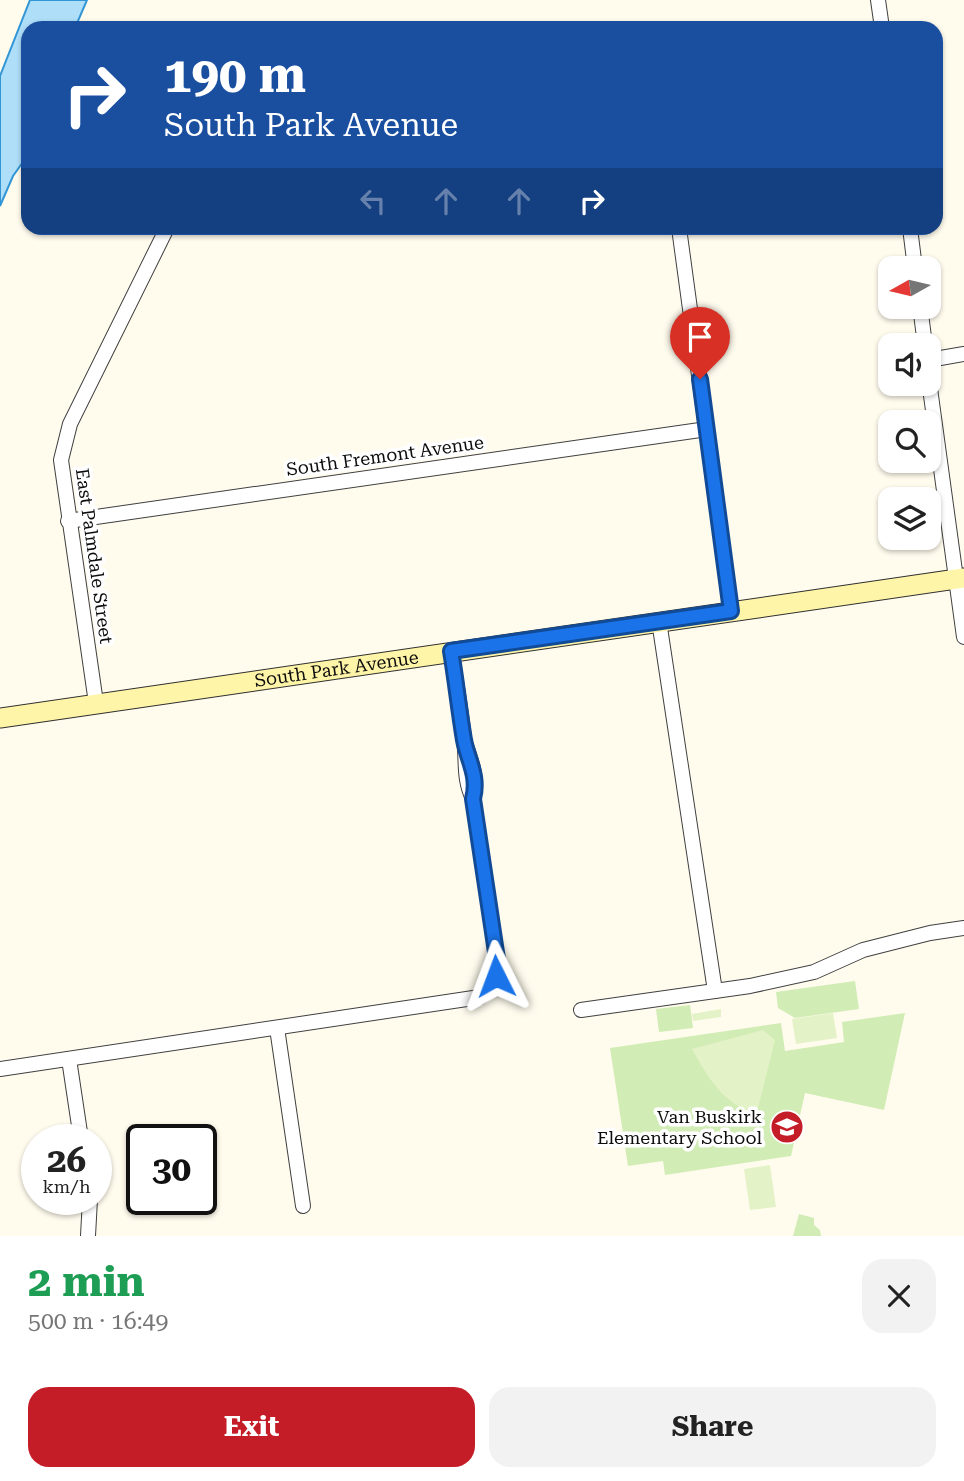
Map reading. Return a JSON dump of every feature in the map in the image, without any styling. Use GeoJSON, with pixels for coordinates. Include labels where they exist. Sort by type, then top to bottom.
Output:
{"type":"FeatureCollection","features":[{"type":"Feature","properties":{"kind":"main road","name":"South Park Avenue"},"geometry":{"type":"LineString","coordinates":[[0,718],[960,579]]}},
{"type":"Feature","properties":{"kind":"street"},"geometry":{"type":"LineString","coordinates":[[878,0],[881,21]]}},
{"type":"Feature","properties":{"kind":"street","name":"East Palmdale Street"},"geometry":{"type":"LineString","coordinates":[[96,703],[61,460],[71,424],[164,235]]}},
{"type":"Feature","properties":{"kind":"street"},"geometry":{"type":"LineString","coordinates":[[679,235],[731,611]]}},
{"type":"Feature","properties":{"kind":"street"},"geometry":{"type":"LineString","coordinates":[[911,235],[914,256]]}},
{"type":"Feature","properties":{"kind":"street"},"geometry":{"type":"LineString","coordinates":[[941,357],[964,354]]}},
{"type":"Feature","properties":{"kind":"street"},"geometry":{"type":"LineString","coordinates":[[931,396],[960,579],[964,636]]}},
{"type":"Feature","properties":{"kind":"street","name":"South Fremont Avenue"},"geometry":{"type":"LineString","coordinates":[[68,521],[707,429]]}},
{"type":"Feature","properties":{"kind":"street"},"geometry":{"type":"LineString","coordinates":[[659,621],[715,991]]}},
{"type":"Feature","properties":{"kind":"street"},"geometry":{"type":"LineString","coordinates":[[0,1069],[472,999],[487,992],[496,976],[497,959],[473,799],[466,779],[465,743],[451,651]]}},
{"type":"Feature","properties":{"kind":"street"},"geometry":{"type":"LineString","coordinates":[[581,1010],[750,986],[814,972],[863,950],[930,933],[964,928]]}},
{"type":"Feature","properties":{"kind":"street"},"geometry":{"type":"LineString","coordinates":[[277,1028],[303,1206]]}},
{"type":"Feature","properties":{"kind":"street"},"geometry":{"type":"LineString","coordinates":[[69,1059],[79,1124]]}},
{"type":"Feature","properties":{"kind":"street"},"geometry":{"type":"LineString","coordinates":[[88,1236],[89,1215]]}},
{"type":"Feature","properties":{"kind":"green space"},"geometry":{"type":"Polygon","coordinates":[[[855,981],[859,1009],[795,1018],[778,1008],[776,992],[855,981]]]}},
{"type":"Feature","properties":{"kind":"green space"},"geometry":{"type":"Polygon","coordinates":[[[690,1005],[693,1028],[659,1032],[656,1009],[690,1005]]]}},
{"type":"Feature","properties":{"kind":"green space"},"geometry":{"type":"Polygon","coordinates":[[[721,1009],[721,1017],[693,1021],[692,1014],[721,1009]]]}},
{"type":"Feature","properties":{"kind":"green space"},"geometry":{"type":"Polygon","coordinates":[[[833,1013],[837,1038],[796,1044],[792,1019],[833,1013]]]}},
{"type":"Feature","properties":{"kind":"green space"},"geometry":{"type":"Polygon","coordinates":[[[905,1013],[884,1110],[805,1093],[791,1156],[665,1175],[663,1161],[628,1166],[610,1048],[781,1023],[785,1051],[844,1042],[842,1022],[905,1013]]]}},
{"type":"Feature","properties":{"kind":"green space"},"geometry":{"type":"Polygon","coordinates":[[[763,1030],[775,1040],[756,1116],[725,1096],[692,1049],[763,1030]]]}},
{"type":"Feature","properties":{"kind":"green space"},"geometry":{"type":"Polygon","coordinates":[[[770,1165],[776,1207],[750,1210],[744,1169],[770,1165]]]}},
{"type":"Feature","properties":{"kind":"green space"},"geometry":{"type":"Polygon","coordinates":[[[799,1214],[814,1218],[814,1225],[820,1230],[821,1236],[793,1236],[799,1214]]]}},
{"type":"Feature","properties":{"kind":"water"},"geometry":{"type":"Polygon","coordinates":[[[30,0],[87,0],[78,21],[22,21],[30,0]]]}},
{"type":"Feature","properties":{"kind":"water"},"geometry":{"type":"Polygon","coordinates":[[[21,23],[21,165],[0,206],[0,76],[21,23]]]}},
{"type":"Feature","properties":{"kind":"place","name":"Van Buskirk Elementary School"},"geometry":{"type":"Point","coordinates":[787,1127]}},
{"type":"Feature","properties":{"kind":"route"},"geometry":{"type":"LineString","coordinates":[[496,976],[497,959],[473,799],[476,787],[472,762],[465,743],[451,651],[731,611],[700,379]]}}]}
